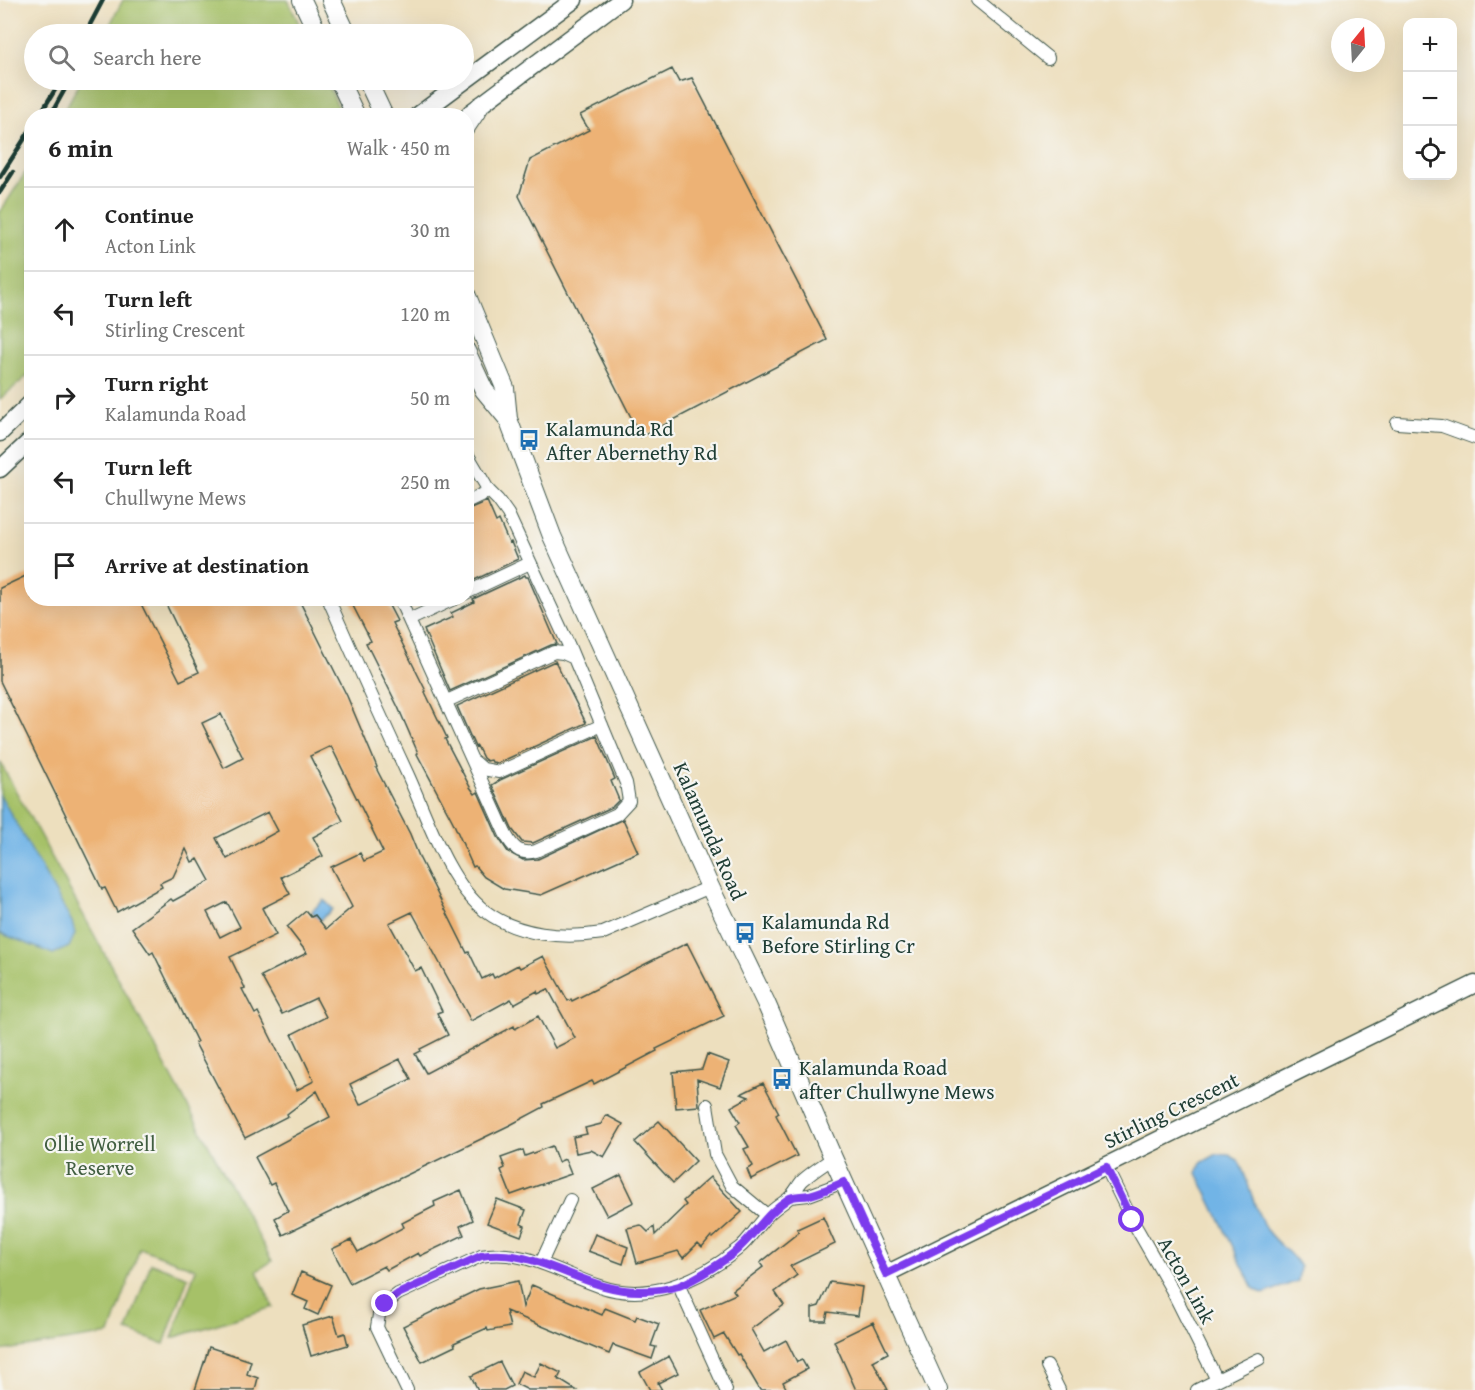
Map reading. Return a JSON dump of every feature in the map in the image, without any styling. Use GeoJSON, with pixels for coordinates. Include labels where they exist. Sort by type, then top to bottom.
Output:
{"type":"FeatureCollection","features":[{"type":"Feature","properties":{"kind":"main road"},"geometry":{"type":"LineString","coordinates":[[302,0],[313,24]]}},
{"type":"Feature","properties":{"kind":"main road"},"geometry":{"type":"LineString","coordinates":[[331,0],[342,24]]}},
{"type":"Feature","properties":{"kind":"main road"},"geometry":{"type":"LineString","coordinates":[[474,74],[574,0]]}},
{"type":"Feature","properties":{"kind":"main road"},"geometry":{"type":"LineString","coordinates":[[474,110],[621,0]]}},
{"type":"Feature","properties":{"kind":"main road"},"geometry":{"type":"LineString","coordinates":[[344,90],[352,108]]}},
{"type":"Feature","properties":{"kind":"main road"},"geometry":{"type":"LineString","coordinates":[[372,90],[380,108]]}},
{"type":"Feature","properties":{"kind":"main road"},"geometry":{"type":"LineString","coordinates":[[428,108],[452,90]]}},
{"type":"Feature","properties":{"kind":"main road","name":"Kalamunda Road"},"geometry":{"type":"LineString","coordinates":[[474,313],[505,388],[508,419],[552,536],[710,887],[766,1003],[938,1390]]}},
{"type":"Feature","properties":{"kind":"main road","name":"Kalamunda Road"},"geometry":{"type":"LineString","coordinates":[[474,368],[484,390],[508,419]]}},
{"type":"Feature","properties":{"kind":"main road"},"geometry":{"type":"LineString","coordinates":[[0,433],[24,410]]}},
{"type":"Feature","properties":{"kind":"main road"},"geometry":{"type":"LineString","coordinates":[[0,469],[24,446]]}},
{"type":"Feature","properties":{"kind":"main road","name":"Stirling Crescent"},"geometry":{"type":"LineString","coordinates":[[886,1274],[1475,984]]}},
{"type":"Feature","properties":{"kind":"street"},"geometry":{"type":"LineString","coordinates":[[977,0],[1048,58]]}},
{"type":"Feature","properties":{"kind":"street"},"geometry":{"type":"LineString","coordinates":[[1397,423],[1442,426],[1475,438]]}},
{"type":"Feature","properties":{"kind":"street"},"geometry":{"type":"LineString","coordinates":[[403,606],[510,842],[522,852],[529,853],[617,814],[629,801],[626,783],[574,658],[508,514],[489,491],[474,466]]}},
{"type":"Feature","properties":{"kind":"street"},"geometry":{"type":"LineString","coordinates":[[474,498],[489,491]]}},
{"type":"Feature","properties":{"kind":"street"},"geometry":{"type":"LineString","coordinates":[[474,589],[530,563]]}},
{"type":"Feature","properties":{"kind":"street"},"geometry":{"type":"LineString","coordinates":[[332,606],[444,855],[470,898],[486,912],[522,929],[570,936],[588,935],[603,933],[710,887]]}},
{"type":"Feature","properties":{"kind":"street"},"geometry":{"type":"LineString","coordinates":[[409,620],[439,606]]}},
{"type":"Feature","properties":{"kind":"street"},"geometry":{"type":"LineString","coordinates":[[447,701],[554,652],[574,658]]}},
{"type":"Feature","properties":{"kind":"street"},"geometry":{"type":"LineString","coordinates":[[473,758],[483,769],[499,772],[602,725]]}},
{"type":"Feature","properties":{"kind":"street"},"geometry":{"type":"LineString","coordinates":[[707,1105],[716,1154],[732,1186],[767,1215]]}},
{"type":"Feature","properties":{"kind":"street"},"geometry":{"type":"LineString","coordinates":[[407,1390],[377,1328],[379,1315],[385,1304],[398,1294],[481,1256],[494,1254],[542,1263],[604,1288],[645,1292],[679,1286],[740,1248],[767,1215],[790,1197],[804,1179],[833,1158]]}},
{"type":"Feature","properties":{"kind":"street","name":"Acton Link"},"geometry":{"type":"LineString","coordinates":[[1106,1167],[1217,1380]]}},
{"type":"Feature","properties":{"kind":"street"},"geometry":{"type":"LineString","coordinates":[[790,1197],[809,1195],[844,1182]]}},
{"type":"Feature","properties":{"kind":"street"},"geometry":{"type":"LineString","coordinates":[[542,1263],[570,1200]]}},
{"type":"Feature","properties":{"kind":"street"},"geometry":{"type":"LineString","coordinates":[[679,1286],[726,1390]]}},
{"type":"Feature","properties":{"kind":"street"},"geometry":{"type":"LineString","coordinates":[[1197,1390],[1259,1359]]}},
{"type":"Feature","properties":{"kind":"street"},"geometry":{"type":"LineString","coordinates":[[1047,1366],[1059,1390]]}},
{"type":"Feature","properties":{"kind":"green space"},"geometry":{"type":"Polygon","coordinates":[[[123,0],[288,0],[299,24],[110,24],[123,0]]]}},
{"type":"Feature","properties":{"kind":"green space"},"geometry":{"type":"Polygon","coordinates":[[[76,90],[331,90],[339,108],[66,108],[76,90]]]}},
{"type":"Feature","properties":{"kind":"green space"},"geometry":{"type":"Polygon","coordinates":[[[24,175],[24,379],[0,399],[0,212],[24,175]]]}},
{"type":"Feature","properties":{"kind":"green space","name":"Ollie Worrell Reserve"},"geometry":{"type":"Polygon","coordinates":[[[0,762],[272,1261],[257,1271],[273,1307],[172,1338],[196,1269],[140,1248],[110,1334],[0,1351],[0,762]]]}},
{"type":"Feature","properties":{"kind":"green space"},"geometry":{"type":"Polygon","coordinates":[[[151,1263],[188,1277],[164,1344],[127,1331],[151,1263]]]}},
{"type":"Feature","properties":{"kind":"water"},"geometry":{"type":"Polygon","coordinates":[[[0,795],[72,922],[75,934],[69,947],[53,954],[0,933],[0,795]]]}},
{"type":"Feature","properties":{"kind":"water"},"geometry":{"type":"Polygon","coordinates":[[[324,900],[333,909],[319,921],[312,911],[324,900]]]}},
{"type":"Feature","properties":{"kind":"water"},"geometry":{"type":"Polygon","coordinates":[[[1217,1154],[1229,1155],[1238,1160],[1266,1229],[1300,1267],[1298,1281],[1263,1294],[1253,1288],[1197,1173],[1201,1163],[1217,1154]]]}},
{"type":"Feature","properties":{"kind":"building"},"geometry":{"type":"Polygon","coordinates":[[[672,69],[679,82],[692,78],[827,340],[641,437],[519,196],[530,160],[589,130],[580,115],[672,69]]]}},
{"type":"Feature","properties":{"kind":"building"},"geometry":{"type":"Polygon","coordinates":[[[487,501],[496,522],[499,520],[518,559],[474,580],[474,507],[487,501]]]}},
{"type":"Feature","properties":{"kind":"building"},"geometry":{"type":"Polygon","coordinates":[[[525,575],[528,577],[557,644],[450,691],[424,630],[453,617],[451,613],[466,606],[474,606],[474,599],[525,575]]]}},
{"type":"Feature","properties":{"kind":"building"},"geometry":{"type":"Polygon","coordinates":[[[24,577],[24,606],[142,606],[180,681],[199,672],[167,606],[302,606],[347,696],[376,768],[482,979],[492,974],[494,978],[518,965],[520,968],[543,956],[568,1001],[571,999],[572,1001],[687,943],[724,1016],[656,1049],[657,1051],[594,1084],[592,1081],[543,1104],[544,1107],[510,1125],[283,1235],[275,1218],[288,1211],[274,1183],[270,1185],[255,1157],[330,1117],[317,1091],[287,1114],[288,1116],[245,1138],[195,1043],[197,1042],[153,952],[150,954],[132,928],[171,899],[173,901],[210,881],[198,859],[192,862],[186,849],[173,877],[160,883],[162,887],[117,912],[105,888],[102,889],[0,681],[0,588],[24,577]],[[221,714],[202,723],[224,768],[243,758],[221,714]],[[331,746],[310,756],[343,821],[313,837],[323,856],[281,877],[290,894],[262,908],[276,935],[230,957],[245,988],[242,989],[255,1014],[258,1012],[297,1090],[314,1081],[292,1034],[326,1017],[316,998],[282,1014],[261,976],[307,953],[287,927],[306,911],[311,917],[315,915],[326,929],[352,907],[331,867],[360,853],[364,861],[383,852],[331,746]],[[268,812],[216,838],[227,859],[278,831],[268,812]],[[227,902],[207,912],[220,937],[240,927],[227,902]],[[412,912],[389,923],[415,971],[421,968],[442,1011],[437,1013],[448,1035],[420,1049],[421,1051],[415,1054],[426,1073],[514,1026],[515,1029],[538,1016],[555,1048],[575,1038],[548,989],[538,994],[537,991],[514,1004],[511,999],[471,1021],[412,912]],[[400,1059],[350,1084],[360,1105],[411,1079],[400,1059]]]}},
{"type":"Feature","properties":{"kind":"building"},"geometry":{"type":"Polygon","coordinates":[[[353,606],[389,606],[397,621],[392,623],[426,691],[447,738],[445,739],[470,787],[475,794],[478,792],[498,837],[508,852],[523,860],[538,859],[623,819],[638,852],[541,895],[504,889],[484,877],[475,866],[473,867],[453,822],[417,754],[398,707],[366,643],[371,641],[353,606]]]}},
{"type":"Feature","properties":{"kind":"building"},"geometry":{"type":"Polygon","coordinates":[[[555,661],[586,723],[498,763],[487,761],[477,746],[475,747],[457,706],[555,661]]]}},
{"type":"Feature","properties":{"kind":"building"},"geometry":{"type":"Polygon","coordinates":[[[597,736],[615,779],[611,781],[619,800],[612,807],[533,843],[522,842],[512,829],[492,785],[597,736]]]}},
{"type":"Feature","properties":{"kind":"building"},"geometry":{"type":"Polygon","coordinates":[[[707,1054],[729,1062],[720,1087],[697,1079],[699,1106],[676,1108],[673,1072],[702,1069],[707,1054]]]}},
{"type":"Feature","properties":{"kind":"building"},"geometry":{"type":"Polygon","coordinates":[[[763,1083],[779,1113],[776,1115],[797,1156],[751,1179],[747,1169],[753,1166],[744,1149],[749,1147],[736,1125],[740,1122],[731,1107],[749,1097],[741,1094],[763,1083]]]}},
{"type":"Feature","properties":{"kind":"building"},"geometry":{"type":"Polygon","coordinates":[[[606,1115],[623,1124],[604,1157],[591,1150],[576,1153],[573,1137],[587,1134],[585,1128],[601,1124],[606,1115]]]}},
{"type":"Feature","properties":{"kind":"building"},"geometry":{"type":"Polygon","coordinates":[[[659,1121],[696,1161],[673,1183],[635,1142],[659,1121]]]}},
{"type":"Feature","properties":{"kind":"building"},"geometry":{"type":"Polygon","coordinates":[[[552,1146],[558,1162],[565,1159],[571,1174],[511,1195],[501,1170],[505,1168],[501,1158],[523,1150],[525,1156],[552,1146]]]}},
{"type":"Feature","properties":{"kind":"building"},"geometry":{"type":"Polygon","coordinates":[[[621,1175],[634,1202],[607,1216],[593,1189],[621,1175]]]}},
{"type":"Feature","properties":{"kind":"building"},"geometry":{"type":"Polygon","coordinates":[[[710,1177],[742,1212],[713,1238],[711,1236],[702,1247],[698,1243],[683,1258],[678,1251],[637,1263],[627,1228],[641,1225],[648,1232],[654,1227],[655,1235],[686,1205],[683,1201],[710,1177]]]}},
{"type":"Feature","properties":{"kind":"building"},"geometry":{"type":"Polygon","coordinates":[[[461,1190],[473,1220],[460,1226],[464,1235],[420,1256],[418,1253],[387,1270],[384,1266],[350,1283],[332,1249],[351,1240],[358,1252],[404,1227],[402,1223],[435,1206],[434,1202],[461,1190]]]}},
{"type":"Feature","properties":{"kind":"building"},"geometry":{"type":"Polygon","coordinates":[[[497,1199],[526,1210],[521,1224],[525,1226],[521,1236],[487,1223],[497,1199]]]}},
{"type":"Feature","properties":{"kind":"building"},"geometry":{"type":"Polygon","coordinates":[[[823,1217],[835,1244],[790,1266],[797,1275],[775,1292],[784,1305],[751,1329],[764,1352],[786,1340],[797,1362],[802,1360],[807,1369],[783,1382],[787,1390],[760,1390],[739,1354],[737,1355],[724,1334],[714,1339],[700,1310],[736,1294],[733,1290],[763,1267],[760,1263],[799,1232],[797,1229],[823,1217]]]}},
{"type":"Feature","properties":{"kind":"building"},"geometry":{"type":"Polygon","coordinates":[[[595,1234],[628,1247],[623,1264],[588,1251],[595,1234]]]}},
{"type":"Feature","properties":{"kind":"building"},"geometry":{"type":"Polygon","coordinates":[[[301,1272],[331,1285],[318,1315],[305,1309],[308,1302],[292,1295],[301,1272]]]}},
{"type":"Feature","properties":{"kind":"building"},"geometry":{"type":"Polygon","coordinates":[[[518,1281],[523,1307],[532,1285],[602,1315],[605,1308],[635,1320],[637,1316],[659,1324],[651,1346],[656,1347],[652,1359],[613,1345],[609,1354],[506,1311],[510,1327],[488,1331],[487,1328],[454,1343],[455,1346],[422,1362],[403,1326],[479,1289],[518,1281]]]}},
{"type":"Feature","properties":{"kind":"building"},"geometry":{"type":"Polygon","coordinates":[[[830,1282],[862,1287],[858,1316],[828,1312],[826,1321],[812,1321],[812,1308],[819,1306],[830,1282]]]}},
{"type":"Feature","properties":{"kind":"building"},"geometry":{"type":"Polygon","coordinates":[[[333,1316],[339,1335],[345,1333],[348,1345],[311,1356],[302,1325],[333,1316]]]}},
{"type":"Feature","properties":{"kind":"building"},"geometry":{"type":"Polygon","coordinates":[[[873,1322],[888,1353],[873,1361],[888,1390],[856,1390],[834,1341],[873,1322]]]}},
{"type":"Feature","properties":{"kind":"building"},"geometry":{"type":"Polygon","coordinates":[[[209,1347],[251,1361],[247,1374],[258,1378],[255,1390],[195,1390],[209,1347]]]}},
{"type":"Feature","properties":{"kind":"building"},"geometry":{"type":"Polygon","coordinates":[[[669,1356],[678,1373],[658,1383],[662,1390],[650,1390],[640,1372],[669,1356]]]}},
{"type":"Feature","properties":{"kind":"building"},"geometry":{"type":"Polygon","coordinates":[[[500,1362],[512,1386],[504,1390],[478,1390],[471,1376],[500,1362]]]}},
{"type":"Feature","properties":{"kind":"building"},"geometry":{"type":"Polygon","coordinates":[[[541,1363],[561,1373],[558,1379],[576,1390],[528,1390],[516,1384],[522,1371],[534,1377],[541,1363]]]}},
{"type":"Feature","properties":{"kind":"railway"},"geometry":{"type":"LineString","coordinates":[[90,24],[103,0]]}},
{"type":"Feature","properties":{"kind":"railway"},"geometry":{"type":"LineString","coordinates":[[44,108],[55,90]]}},
{"type":"Feature","properties":{"kind":"railway"},"geometry":{"type":"LineString","coordinates":[[54,108],[64,90]]}},
{"type":"Feature","properties":{"kind":"railway"},"geometry":{"type":"LineString","coordinates":[[0,177],[24,140]]}},
{"type":"Feature","properties":{"kind":"railway"},"geometry":{"type":"LineString","coordinates":[[0,192],[13,172]]}},
{"type":"Feature","properties":{"kind":"place","name":"Kalamunda Rd After Abernethy Rd"},"geometry":{"type":"Point","coordinates":[529,440]}},
{"type":"Feature","properties":{"kind":"place","name":"Kalamunda Rd Before Stirling Cr"},"geometry":{"type":"Point","coordinates":[745,933]}},
{"type":"Feature","properties":{"kind":"place","name":"Kalamunda Road after Chullwyne Mews"},"geometry":{"type":"Point","coordinates":[782,1079]}},
{"type":"Feature","properties":{"kind":"route"},"geometry":{"type":"LineString","coordinates":[[385,1304],[398,1294],[481,1256],[494,1254],[523,1257],[604,1288],[645,1292],[679,1286],[740,1248],[767,1215],[790,1197],[809,1195],[844,1182],[886,1274],[1106,1167],[1132,1220]]}}]}
